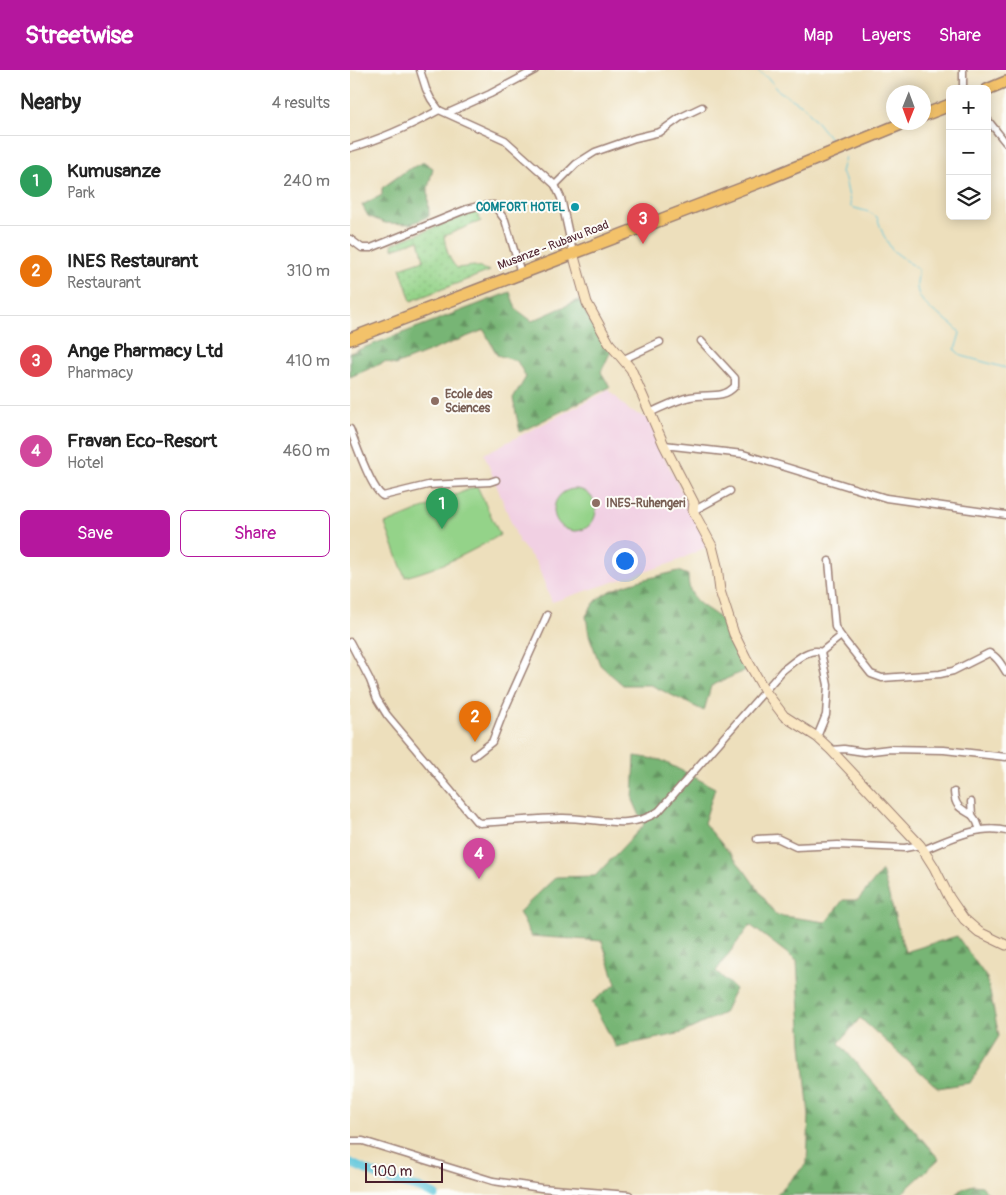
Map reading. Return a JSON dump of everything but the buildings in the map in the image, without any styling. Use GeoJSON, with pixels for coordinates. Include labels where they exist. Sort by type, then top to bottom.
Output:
{"type":"FeatureCollection","features":[{"type":"Feature","properties":{"kind":"highway"},"geometry":{"type":"LineString","coordinates":[[991,88],[1006,82]]}},
{"type":"Feature","properties":{"kind":"highway"},"geometry":{"type":"LineString","coordinates":[[931,112],[946,107]]}},
{"type":"Feature","properties":{"kind":"highway","name":"Musanze - Rubavu Road"},"geometry":{"type":"LineString","coordinates":[[350,339],[770,178],[887,130]]}},
{"type":"Feature","properties":{"kind":"main road"},"geometry":{"type":"LineString","coordinates":[[572,253],[587,303],[609,343],[624,360],[637,380],[649,413],[694,503],[693,512],[712,546],[720,591],[734,634],[765,691],[784,716],[817,737],[921,847],[964,918],[979,932],[1006,945]]}},
{"type":"Feature","properties":{"kind":"street"},"geometry":{"type":"LineString","coordinates":[[420,70],[426,89],[440,110],[505,140],[555,185],[561,198],[572,253]]}},
{"type":"Feature","properties":{"kind":"street"},"geometry":{"type":"LineString","coordinates":[[448,113],[535,70]]}},
{"type":"Feature","properties":{"kind":"street"},"geometry":{"type":"LineString","coordinates":[[963,70],[963,85]]}},
{"type":"Feature","properties":{"kind":"street"},"geometry":{"type":"LineString","coordinates":[[555,185],[576,164],[595,152],[635,138],[660,132],[681,117],[702,107]]}},
{"type":"Feature","properties":{"kind":"street"},"geometry":{"type":"LineString","coordinates":[[350,148],[386,137],[440,110]]}},
{"type":"Feature","properties":{"kind":"street"},"geometry":{"type":"LineString","coordinates":[[991,123],[1006,143]]}},
{"type":"Feature","properties":{"kind":"street"},"geometry":{"type":"LineString","coordinates":[[350,239],[362,248],[371,248],[467,209],[494,205],[505,220],[521,273]]}},
{"type":"Feature","properties":{"kind":"street"},"geometry":{"type":"LineString","coordinates":[[649,413],[689,397],[722,395],[735,386],[735,378],[701,341]]}},
{"type":"Feature","properties":{"kind":"street"},"geometry":{"type":"LineString","coordinates":[[624,360],[660,342]]}},
{"type":"Feature","properties":{"kind":"street"},"geometry":{"type":"LineString","coordinates":[[350,429],[369,476],[378,494],[382,496],[428,485],[490,482],[496,480]]}},
{"type":"Feature","properties":{"kind":"street"},"geometry":{"type":"LineString","coordinates":[[664,445],[743,454],[886,498],[1006,515]]}},
{"type":"Feature","properties":{"kind":"street"},"geometry":{"type":"LineString","coordinates":[[693,512],[730,491]]}},
{"type":"Feature","properties":{"kind":"street"},"geometry":{"type":"LineString","coordinates":[[829,561],[835,626],[871,674],[882,678],[940,674],[953,671],[989,653],[1002,664],[1006,672]]}},
{"type":"Feature","properties":{"kind":"street"},"geometry":{"type":"LineString","coordinates":[[474,756],[492,742],[547,614]]}},
{"type":"Feature","properties":{"kind":"street"},"geometry":{"type":"LineString","coordinates":[[821,652],[841,636]]}},
{"type":"Feature","properties":{"kind":"street"},"geometry":{"type":"LineString","coordinates":[[350,642],[370,680],[377,699],[387,715],[478,822],[562,818],[616,823],[638,820],[654,815],[783,670],[806,654],[816,650],[821,652]]}},
{"type":"Feature","properties":{"kind":"street"},"geometry":{"type":"LineString","coordinates":[[817,737],[826,715],[828,685],[821,652]]}},
{"type":"Feature","properties":{"kind":"street"},"geometry":{"type":"LineString","coordinates":[[830,750],[844,749],[864,752],[889,749],[944,750],[1006,757]]}},
{"type":"Feature","properties":{"kind":"street"},"geometry":{"type":"LineString","coordinates":[[954,792],[954,801],[957,806],[972,815],[980,830]]}},
{"type":"Feature","properties":{"kind":"street"},"geometry":{"type":"LineString","coordinates":[[971,802],[972,815]]}},
{"type":"Feature","properties":{"kind":"street"},"geometry":{"type":"LineString","coordinates":[[757,839],[777,838],[796,847],[838,845],[905,848],[921,847],[980,830],[1000,829],[1006,831]]}},
{"type":"Feature","properties":{"kind":"street"},"geometry":{"type":"LineString","coordinates":[[350,1141],[363,1141],[493,1180],[540,1188],[629,1195]]}},
{"type":"Feature","properties":{"kind":"shaded area","name":"INES-Ruhengeri"},"geometry":{"type":"Polygon","coordinates":[[[609,390],[630,411],[650,419],[662,453],[703,533],[706,547],[675,562],[552,602],[536,562],[519,542],[484,454],[609,390]]]}},
{"type":"Feature","properties":{"kind":"green space"},"geometry":{"type":"Polygon","coordinates":[[[424,162],[433,168],[428,188],[429,216],[411,224],[385,223],[368,216],[362,205],[382,195],[382,188],[407,170],[424,162]]]}},
{"type":"Feature","properties":{"kind":"green space"},"geometry":{"type":"Polygon","coordinates":[[[477,211],[481,221],[444,236],[449,257],[457,268],[474,266],[490,271],[411,301],[400,268],[424,260],[419,240],[393,249],[392,244],[477,211]]]}},
{"type":"Feature","properties":{"kind":"green space"},"geometry":{"type":"Polygon","coordinates":[[[510,292],[516,309],[532,321],[579,300],[598,336],[611,351],[601,372],[610,387],[520,432],[513,399],[526,377],[517,361],[497,355],[484,330],[395,365],[385,362],[350,377],[350,353],[510,292]]]}},
{"type":"Feature","properties":{"kind":"green space"},"geometry":{"type":"Polygon","coordinates":[[[477,486],[500,535],[454,559],[405,577],[385,524],[477,486]]]}},
{"type":"Feature","properties":{"kind":"green space"},"geometry":{"type":"Polygon","coordinates":[[[579,489],[587,492],[593,498],[596,510],[593,522],[587,528],[571,531],[563,528],[557,522],[554,506],[557,498],[563,492],[579,489]]]}},
{"type":"Feature","properties":{"kind":"green space"},"geometry":{"type":"Polygon","coordinates":[[[678,571],[688,575],[689,587],[694,598],[718,617],[725,626],[746,670],[711,686],[704,711],[651,685],[623,685],[600,665],[589,635],[586,616],[595,602],[604,594],[624,585],[678,571]]]}},
{"type":"Feature","properties":{"kind":"green space"},"geometry":{"type":"Polygon","coordinates":[[[635,756],[661,760],[715,788],[704,823],[744,870],[776,915],[826,922],[843,900],[858,900],[882,871],[905,952],[957,936],[987,978],[999,1036],[970,1083],[938,1088],[860,1018],[839,1043],[939,1159],[900,1195],[776,1195],[807,1163],[809,1116],[797,961],[750,925],[716,971],[735,989],[724,1013],[682,1033],[616,1047],[592,1002],[616,984],[602,941],[531,936],[519,912],[556,877],[595,876],[644,825],[633,800],[635,756]]]}},
{"type":"Feature","properties":{"kind":"green space"},"geometry":{"type":"Polygon","coordinates":[[[973,1185],[982,1186],[990,1195],[955,1195],[964,1188],[973,1185]]]}},
{"type":"Feature","properties":{"kind":"waterway"},"geometry":{"type":"LineString","coordinates":[[757,70],[770,80],[779,91],[805,107],[836,146]]}},
{"type":"Feature","properties":{"kind":"waterway"},"geometry":{"type":"LineString","coordinates":[[845,157],[841,172],[845,179],[851,207],[869,212],[877,217],[883,234],[892,250],[918,269],[917,288],[920,296],[929,308],[949,322],[960,333],[955,350],[962,356],[1006,368]]}},
{"type":"Feature","properties":{"kind":"waterway"},"geometry":{"type":"LineString","coordinates":[[350,1163],[391,1181],[419,1188],[435,1195]]}},
{"type":"Feature","properties":{"kind":"place","name":"COMFORT HOTEL"},"geometry":{"type":"Point","coordinates":[575,207]}},
{"type":"Feature","properties":{"kind":"place","name":"Ange Pharmacy Ltd"},"geometry":{"type":"Point","coordinates":[643,244]}},
{"type":"Feature","properties":{"kind":"place","name":"Ecole des Sciences"},"geometry":{"type":"Point","coordinates":[435,401]}},
{"type":"Feature","properties":{"kind":"place","name":"INES-Ruhengeri"},"geometry":{"type":"Point","coordinates":[596,503]}},
{"type":"Feature","properties":{"kind":"place","name":"Kumusanze"},"geometry":{"type":"Point","coordinates":[442,529]}},
{"type":"Feature","properties":{"kind":"place","name":"INES Restaurant"},"geometry":{"type":"Point","coordinates":[475,742]}},
{"type":"Feature","properties":{"kind":"place","name":"Fravan Eco-Resort"},"geometry":{"type":"Point","coordinates":[479,879]}}]}
